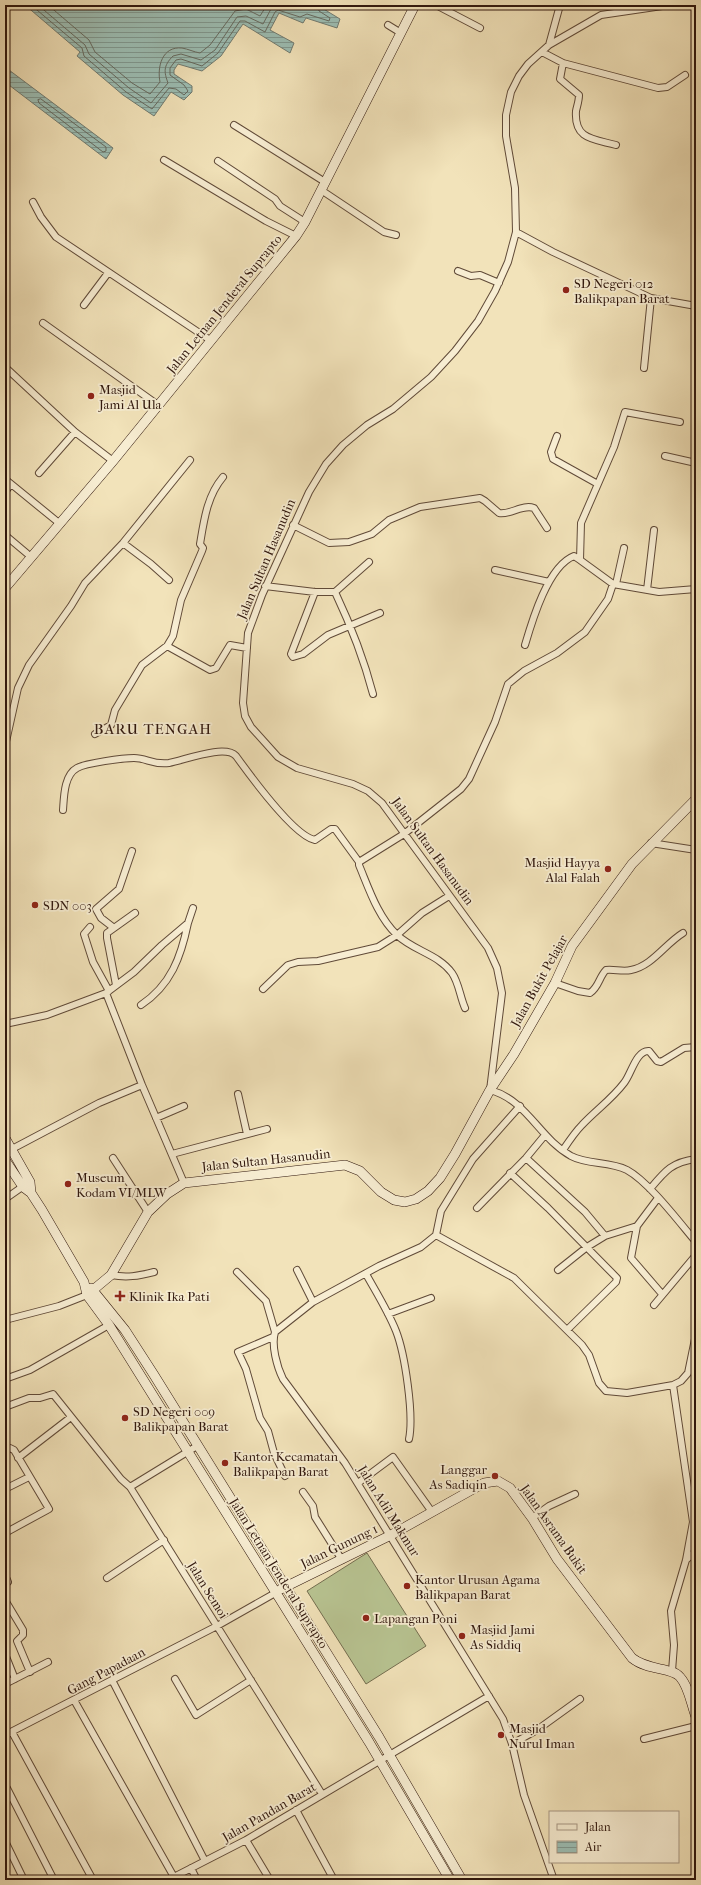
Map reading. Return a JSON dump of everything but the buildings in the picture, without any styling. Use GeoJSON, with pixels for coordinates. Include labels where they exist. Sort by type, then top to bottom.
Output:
{"type":"FeatureCollection","features":[{"type":"Feature","properties":{"kind":"main road","name":"Jalan Letnan Jenderal Suprapto"},"geometry":{"type":"LineString","coordinates":[[5,588],[30,556],[113,461],[296,236],[305,222],[415,5]]}},
{"type":"Feature","properties":{"kind":"main road","name":"Jalan Bukit Pelajar"},"geometry":{"type":"LineString","coordinates":[[490,1090],[514,1054],[555,983],[572,946],[623,875],[651,843],[696,799]]}},
{"type":"Feature","properties":{"kind":"main road","name":"Jalan Sultan Hasanudin"},"geometry":{"type":"LineString","coordinates":[[91,1293],[111,1275],[148,1212],[167,1194],[184,1183],[344,1165],[360,1171],[381,1192],[394,1200],[405,1202],[416,1200],[428,1192],[440,1178],[456,1154],[490,1090]]}},
{"type":"Feature","properties":{"kind":"main road","name":"Jalan Letnan Jenderal Suprapto"},"geometry":{"type":"LineString","coordinates":[[5,1138],[12,1149],[26,1185]]}},
{"type":"Feature","properties":{"kind":"main road","name":"Jalan Letnan Jenderal Suprapto"},"geometry":{"type":"LineString","coordinates":[[5,1160],[26,1185],[52,1226],[109,1325],[277,1592],[380,1760],[450,1880]]}},
{"type":"Feature","properties":{"kind":"main road","name":"Jalan Letnan Jenderal Suprapto"},"geometry":{"type":"LineString","coordinates":[[91,1293],[125,1330],[379,1737],[462,1880]]}},
{"type":"Feature","properties":{"kind":"main road","name":"Jalan Asrama Bukit"},"geometry":{"type":"LineString","coordinates":[[391,1535],[484,1483],[498,1481],[510,1488],[532,1518],[557,1559],[629,1654],[636,1661],[648,1667],[672,1671]]}},
{"type":"Feature","properties":{"kind":"main road","name":"Jalan Gunung 1"},"geometry":{"type":"LineString","coordinates":[[277,1592],[391,1535]]}},
{"type":"Feature","properties":{"kind":"main road"},"geometry":{"type":"LineString","coordinates":[[672,1671],[683,1681],[696,1717]]}},
{"type":"Feature","properties":{"kind":"street"},"geometry":{"type":"LineString","coordinates":[[436,5],[480,28]]}},
{"type":"Feature","properties":{"kind":"street"},"geometry":{"type":"LineString","coordinates":[[548,45],[560,5]]}},
{"type":"Feature","properties":{"kind":"street","name":"Jalan Sultan Hasanudin"},"geometry":{"type":"LineString","coordinates":[[490,1090],[502,994],[497,968],[488,948],[382,803],[368,791],[353,784],[297,768],[278,757],[251,727],[245,716],[243,703],[248,633],[265,586],[309,492],[326,464],[343,445],[367,425],[393,409],[431,377],[455,351],[478,321],[499,284],[508,262],[516,232],[515,188],[506,136],[506,115],[512,92],[519,76],[548,45],[606,13],[669,5]]}},
{"type":"Feature","properties":{"kind":"street"},"geometry":{"type":"LineString","coordinates":[[388,25],[401,32]]}},
{"type":"Feature","properties":{"kind":"street"},"geometry":{"type":"LineString","coordinates":[[542,52],[563,63],[658,88],[667,87],[685,75]]}},
{"type":"Feature","properties":{"kind":"street"},"geometry":{"type":"LineString","coordinates":[[563,63],[560,79],[580,95],[576,120],[580,133],[586,137],[616,145]]}},
{"type":"Feature","properties":{"kind":"street"},"geometry":{"type":"LineString","coordinates":[[234,125],[323,186],[384,232],[396,235]]}},
{"type":"Feature","properties":{"kind":"street"},"geometry":{"type":"LineString","coordinates":[[164,160],[266,221],[296,236]]}},
{"type":"Feature","properties":{"kind":"street"},"geometry":{"type":"LineString","coordinates":[[218,161],[275,199],[280,206],[305,222]]}},
{"type":"Feature","properties":{"kind":"street"},"geometry":{"type":"LineString","coordinates":[[33,202],[40,217],[56,238],[210,340]]}},
{"type":"Feature","properties":{"kind":"street"},"geometry":{"type":"LineString","coordinates":[[516,232],[553,252],[651,298],[696,306]]}},
{"type":"Feature","properties":{"kind":"street"},"geometry":{"type":"LineString","coordinates":[[458,271],[471,276],[480,274],[499,284]]}},
{"type":"Feature","properties":{"kind":"street"},"geometry":{"type":"LineString","coordinates":[[84,305],[108,273]]}},
{"type":"Feature","properties":{"kind":"street"},"geometry":{"type":"LineString","coordinates":[[644,368],[651,298]]}},
{"type":"Feature","properties":{"kind":"street"},"geometry":{"type":"LineString","coordinates":[[43,323],[158,405]]}},
{"type":"Feature","properties":{"kind":"street"},"geometry":{"type":"LineString","coordinates":[[5,368],[75,432],[113,461]]}},
{"type":"Feature","properties":{"kind":"street"},"geometry":{"type":"LineString","coordinates":[[580,560],[581,523],[596,484],[614,447],[626,412],[680,422]]}},
{"type":"Feature","properties":{"kind":"street"},"geometry":{"type":"LineString","coordinates":[[39,473],[75,432]]}},
{"type":"Feature","properties":{"kind":"street"},"geometry":{"type":"LineString","coordinates":[[557,436],[551,452],[553,459],[596,484]]}},
{"type":"Feature","properties":{"kind":"street"},"geometry":{"type":"LineString","coordinates":[[665,456],[696,463]]}},
{"type":"Feature","properties":{"kind":"street"},"geometry":{"type":"LineString","coordinates":[[5,746],[18,688],[29,665],[85,583],[123,544],[190,460]]}},
{"type":"Feature","properties":{"kind":"street"},"geometry":{"type":"LineString","coordinates":[[95,734],[111,725],[115,710],[142,665],[168,646],[173,636],[181,600],[203,548],[200,544],[205,512],[214,487],[223,477]]}},
{"type":"Feature","properties":{"kind":"street"},"geometry":{"type":"LineString","coordinates":[[5,479],[59,523]]}},
{"type":"Feature","properties":{"kind":"street"},"geometry":{"type":"LineString","coordinates":[[5,492],[11,484]]}},
{"type":"Feature","properties":{"kind":"street"},"geometry":{"type":"LineString","coordinates":[[293,526],[329,543],[349,542],[372,534],[389,520],[420,507],[480,498],[499,513],[505,513],[526,507],[534,508],[547,528]]}},
{"type":"Feature","properties":{"kind":"street"},"geometry":{"type":"LineString","coordinates":[[647,590],[654,530]]}},
{"type":"Feature","properties":{"kind":"street"},"geometry":{"type":"LineString","coordinates":[[5,535],[30,556]]}},
{"type":"Feature","properties":{"kind":"street"},"geometry":{"type":"LineString","coordinates":[[123,544],[151,564],[169,580]]}},
{"type":"Feature","properties":{"kind":"street"},"geometry":{"type":"LineString","coordinates":[[359,862],[404,834],[461,789],[469,779],[494,722],[508,684],[524,671],[557,653],[585,632],[608,599],[614,584],[624,548]]}},
{"type":"Feature","properties":{"kind":"street"},"geometry":{"type":"LineString","coordinates":[[525,645],[535,611],[549,582],[568,559],[574,556],[614,584],[647,590],[672,592],[696,589]]}},
{"type":"Feature","properties":{"kind":"street"},"geometry":{"type":"LineString","coordinates":[[265,586],[315,592],[335,592],[369,562]]}},
{"type":"Feature","properties":{"kind":"street"},"geometry":{"type":"LineString","coordinates":[[495,570],[549,582]]}},
{"type":"Feature","properties":{"kind":"street"},"geometry":{"type":"LineString","coordinates":[[315,592],[292,656],[295,657],[303,654],[328,635],[380,613]]}},
{"type":"Feature","properties":{"kind":"street"},"geometry":{"type":"LineString","coordinates":[[335,592],[351,624],[362,654],[373,694]]}},
{"type":"Feature","properties":{"kind":"street"},"geometry":{"type":"LineString","coordinates":[[168,646],[210,670],[216,668],[230,645],[247,648]]}},
{"type":"Feature","properties":{"kind":"street"},"geometry":{"type":"LineString","coordinates":[[63,810],[66,785],[76,769],[84,766],[135,758],[155,764],[163,764],[215,752],[229,751],[236,756],[276,807],[308,837],[315,840],[331,829],[335,829],[359,862],[379,910],[397,935],[412,946],[430,954],[445,965],[456,980],[465,1008]]}},
{"type":"Feature","properties":{"kind":"street"},"geometry":{"type":"LineString","coordinates":[[651,843],[696,850]]}},
{"type":"Feature","properties":{"kind":"street"},"geometry":{"type":"LineString","coordinates":[[114,928],[101,918],[96,909],[119,889],[132,851]]}},
{"type":"Feature","properties":{"kind":"street"},"geometry":{"type":"LineString","coordinates":[[263,989],[288,965],[370,950],[397,935],[422,913],[450,896]]}},
{"type":"Feature","properties":{"kind":"street"},"geometry":{"type":"LineString","coordinates":[[141,1005],[162,989],[175,966],[183,946],[193,908]]}},
{"type":"Feature","properties":{"kind":"street"},"geometry":{"type":"LineString","coordinates":[[116,985],[106,938],[107,933],[135,913]]}},
{"type":"Feature","properties":{"kind":"street"},"geometry":{"type":"LineString","coordinates":[[5,1024],[46,1015],[108,992],[134,972],[188,923]]}},
{"type":"Feature","properties":{"kind":"street"},"geometry":{"type":"LineString","coordinates":[[90,927],[84,934],[93,962],[108,992],[142,1085],[184,1183]]}},
{"type":"Feature","properties":{"kind":"street"},"geometry":{"type":"LineString","coordinates":[[555,983],[578,991],[590,993],[596,988],[601,975],[606,970],[630,971],[645,965],[671,940],[683,933]]}},
{"type":"Feature","properties":{"kind":"street"},"geometry":{"type":"LineString","coordinates":[[563,1150],[582,1124],[618,1091],[632,1072],[636,1061],[642,1053],[650,1051],[658,1061],[661,1062],[684,1048],[696,1047]]}},
{"type":"Feature","properties":{"kind":"street"},"geometry":{"type":"LineString","coordinates":[[12,1149],[99,1103],[142,1085]]}},
{"type":"Feature","properties":{"kind":"street"},"geometry":{"type":"LineString","coordinates":[[490,1090],[504,1094],[520,1106],[545,1135],[571,1156],[582,1160],[605,1163],[627,1170],[650,1189],[696,1242]]}},
{"type":"Feature","properties":{"kind":"street"},"geometry":{"type":"LineString","coordinates":[[238,1094],[247,1134]]}},
{"type":"Feature","properties":{"kind":"street"},"geometry":{"type":"LineString","coordinates":[[156,1118],[184,1106]]}},
{"type":"Feature","properties":{"kind":"street"},"geometry":{"type":"LineString","coordinates":[[285,1476],[274,1453],[268,1431],[260,1418],[246,1369],[238,1352],[274,1334],[313,1302],[416,1250],[436,1235],[441,1211],[473,1159],[520,1106]]}},
{"type":"Feature","properties":{"kind":"street"},"geometry":{"type":"LineString","coordinates":[[172,1154],[267,1129]]}},
{"type":"Feature","properties":{"kind":"street"},"geometry":{"type":"LineString","coordinates":[[477,1208],[526,1158],[545,1135]]}},
{"type":"Feature","properties":{"kind":"street"},"geometry":{"type":"LineString","coordinates":[[113,1158],[148,1212]]}},
{"type":"Feature","properties":{"kind":"street"},"geometry":{"type":"LineString","coordinates":[[526,1158],[585,1212],[604,1236]]}},
{"type":"Feature","properties":{"kind":"street"},"geometry":{"type":"LineString","coordinates":[[650,1189],[673,1165],[682,1161],[696,1159]]}},
{"type":"Feature","properties":{"kind":"street"},"geometry":{"type":"LineString","coordinates":[[510,1173],[617,1278],[616,1282],[567,1330]]}},
{"type":"Feature","properties":{"kind":"street"},"geometry":{"type":"LineString","coordinates":[[5,1199],[26,1185]]}},
{"type":"Feature","properties":{"kind":"street"},"geometry":{"type":"LineString","coordinates":[[658,1198],[637,1226],[631,1258],[662,1294]]}},
{"type":"Feature","properties":{"kind":"street"},"geometry":{"type":"LineString","coordinates":[[558,1270],[587,1247],[604,1236],[637,1226]]}},
{"type":"Feature","properties":{"kind":"street"},"geometry":{"type":"LineString","coordinates":[[436,1235],[514,1278],[582,1345],[589,1355],[599,1383],[606,1391],[628,1393],[681,1381],[688,1372],[696,1334]]}},
{"type":"Feature","properties":{"kind":"street"},"geometry":{"type":"LineString","coordinates":[[654,1305],[696,1255]]}},
{"type":"Feature","properties":{"kind":"street"},"geometry":{"type":"LineString","coordinates":[[297,1270],[313,1302]]}},
{"type":"Feature","properties":{"kind":"street"},"geometry":{"type":"LineString","coordinates":[[111,1275],[125,1278],[154,1272]]}},
{"type":"Feature","properties":{"kind":"street","name":"Jalan Adil Makmur"},"geometry":{"type":"LineString","coordinates":[[237,1272],[266,1301],[274,1334],[279,1372],[283,1379],[358,1483],[506,1725],[524,1795],[554,1880]]}},
{"type":"Feature","properties":{"kind":"street"},"geometry":{"type":"LineString","coordinates":[[366,1274],[396,1332],[406,1375],[411,1418],[409,1439]]}},
{"type":"Feature","properties":{"kind":"street"},"geometry":{"type":"LineString","coordinates":[[5,1320],[59,1306],[91,1293]]}},
{"type":"Feature","properties":{"kind":"street"},"geometry":{"type":"LineString","coordinates":[[388,1314],[431,1298]]}},
{"type":"Feature","properties":{"kind":"street"},"geometry":{"type":"LineString","coordinates":[[5,1379],[30,1370],[109,1325]]}},
{"type":"Feature","properties":{"kind":"street"},"geometry":{"type":"LineString","coordinates":[[672,1671],[674,1645],[671,1611],[686,1560],[692,1530],[692,1515],[685,1476],[673,1384]]}},
{"type":"Feature","properties":{"kind":"street","name":"Jalan Semoi"},"geometry":{"type":"LineString","coordinates":[[5,1407],[29,1398],[40,1398],[50,1393],[55,1395],[71,1418],[121,1479],[130,1487],[322,1794]]}},
{"type":"Feature","properties":{"kind":"street"},"geometry":{"type":"LineString","coordinates":[[18,1458],[71,1418]]}},
{"type":"Feature","properties":{"kind":"street"},"geometry":{"type":"LineString","coordinates":[[130,1487],[198,1446]]}},
{"type":"Feature","properties":{"kind":"street"},"geometry":{"type":"LineString","coordinates":[[5,1451],[10,1448],[18,1458],[49,1509],[5,1533]]}},
{"type":"Feature","properties":{"kind":"street"},"geometry":{"type":"LineString","coordinates":[[358,1483],[393,1457],[395,1450]]}},
{"type":"Feature","properties":{"kind":"street"},"geometry":{"type":"LineString","coordinates":[[393,1457],[432,1512]]}},
{"type":"Feature","properties":{"kind":"street"},"geometry":{"type":"LineString","coordinates":[[5,1489],[29,1477]]}},
{"type":"Feature","properties":{"kind":"street"},"geometry":{"type":"LineString","coordinates":[[303,1492],[313,1506],[315,1517],[342,1560]]}},
{"type":"Feature","properties":{"kind":"street"},"geometry":{"type":"LineString","coordinates":[[532,1518],[549,1506],[575,1494]]}},
{"type":"Feature","properties":{"kind":"street"},"geometry":{"type":"LineString","coordinates":[[107,1578],[164,1540]]}},
{"type":"Feature","properties":{"kind":"street"},"geometry":{"type":"LineString","coordinates":[[686,1560],[696,1551]]}},
{"type":"Feature","properties":{"kind":"street"},"geometry":{"type":"LineString","coordinates":[[5,1575],[8,1582],[5,1585]]}},
{"type":"Feature","properties":{"kind":"street","name":"Gang Papadaan"},"geometry":{"type":"LineString","coordinates":[[5,1735],[217,1626],[277,1592]]}},
{"type":"Feature","properties":{"kind":"street"},"geometry":{"type":"LineString","coordinates":[[5,1600],[23,1630],[23,1635],[17,1641],[30,1672]]}},
{"type":"Feature","properties":{"kind":"street"},"geometry":{"type":"LineString","coordinates":[[5,1654],[15,1679]]}},
{"type":"Feature","properties":{"kind":"street"},"geometry":{"type":"LineString","coordinates":[[5,1684],[48,1662]]}},
{"type":"Feature","properties":{"kind":"street"},"geometry":{"type":"LineString","coordinates":[[175,1679],[196,1715],[251,1680]]}},
{"type":"Feature","properties":{"kind":"street"},"geometry":{"type":"LineString","coordinates":[[112,1680],[205,1861]]}},
{"type":"Feature","properties":{"kind":"street"},"geometry":{"type":"LineString","coordinates":[[389,1755],[489,1696]]}},
{"type":"Feature","properties":{"kind":"street"},"geometry":{"type":"LineString","coordinates":[[512,1744],[537,1730],[580,1699]]}},
{"type":"Feature","properties":{"kind":"street"},"geometry":{"type":"LineString","coordinates":[[74,1700],[174,1877]]}},
{"type":"Feature","properties":{"kind":"street"},"geometry":{"type":"LineString","coordinates":[[644,1739],[696,1726]]}},
{"type":"Feature","properties":{"kind":"street"},"geometry":{"type":"LineString","coordinates":[[12,1732],[93,1880]]}},
{"type":"Feature","properties":{"kind":"street","name":"Jalan Pandan Barat"},"geometry":{"type":"LineString","coordinates":[[168,1880],[246,1840],[389,1755]]}},
{"type":"Feature","properties":{"kind":"street"},"geometry":{"type":"LineString","coordinates":[[7,1788],[54,1880]]}},
{"type":"Feature","properties":{"kind":"street"},"geometry":{"type":"LineString","coordinates":[[296,1810],[334,1880]]}},
{"type":"Feature","properties":{"kind":"street"},"geometry":{"type":"LineString","coordinates":[[246,1840],[270,1880]]}},
{"type":"Feature","properties":{"kind":"street"},"geometry":{"type":"LineString","coordinates":[[5,1841],[24,1880]]}},
{"type":"Feature","properties":{"kind":"street"},"geometry":{"type":"LineString","coordinates":[[191,1868],[197,1880]]}},
{"type":"Feature","properties":{"kind":"green space","name":"Lapangan Poni"},"geometry":{"type":"Polygon","coordinates":[[[367,1553],[426,1646],[366,1684],[307,1591],[367,1553]]]}},
{"type":"Feature","properties":{"kind":"water"},"geometry":{"type":"Polygon","coordinates":[[[25,5],[323,5],[322,8],[340,19],[337,28],[306,18],[303,23],[279,13],[270,30],[294,43],[290,53],[243,24],[221,56],[202,71],[178,64],[174,70],[174,74],[192,86],[192,92],[184,100],[171,92],[154,116],[123,95],[77,56],[80,52],[25,5]]]}},
{"type":"Feature","properties":{"kind":"water"},"geometry":{"type":"Polygon","coordinates":[[[5,67],[113,148],[106,159],[5,82],[5,67]]]}},
{"type":"Feature","properties":{"kind":"place","name":"SD Negeri 012 Balikpapan Barat"},"geometry":{"type":"Point","coordinates":[566,290]}},
{"type":"Feature","properties":{"kind":"place","name":"Masjid Jami Al Ula"},"geometry":{"type":"Point","coordinates":[91,396]}},
{"type":"Feature","properties":{"kind":"place","name":"Masjid Hayya Alal Falah"},"geometry":{"type":"Point","coordinates":[608,869]}},
{"type":"Feature","properties":{"kind":"place","name":"SDN 003"},"geometry":{"type":"Point","coordinates":[35,905]}},
{"type":"Feature","properties":{"kind":"place","name":"Museum Kodam VI/MLW"},"geometry":{"type":"Point","coordinates":[68,1184]}},
{"type":"Feature","properties":{"kind":"place","name":"Klinik Ika Pati"},"geometry":{"type":"Point","coordinates":[120,1296]}},
{"type":"Feature","properties":{"kind":"place","name":"SD Negeri 009 Balikpapan Barat"},"geometry":{"type":"Point","coordinates":[125,1418]}},
{"type":"Feature","properties":{"kind":"place","name":"Kantor Kecamatan Balikpapan Barat"},"geometry":{"type":"Point","coordinates":[225,1463]}},
{"type":"Feature","properties":{"kind":"place","name":"Langgar As Sadiqin"},"geometry":{"type":"Point","coordinates":[495,1476]}},
{"type":"Feature","properties":{"kind":"place","name":"Kantor Urusan Agama Balikpapan Barat"},"geometry":{"type":"Point","coordinates":[407,1586]}},
{"type":"Feature","properties":{"kind":"place","name":"Lapangan Poni"},"geometry":{"type":"Point","coordinates":[366,1618]}},
{"type":"Feature","properties":{"kind":"place","name":"Masjid Jami As Siddiq"},"geometry":{"type":"Point","coordinates":[462,1636]}},
{"type":"Feature","properties":{"kind":"place","name":"Masjid Nurul Iman"},"geometry":{"type":"Point","coordinates":[501,1735]}},
{"type":"Feature","properties":{"kind":"district","name":"BARU TENGAH"},"geometry":{"type":"Point","coordinates":[153,729]}}]}
